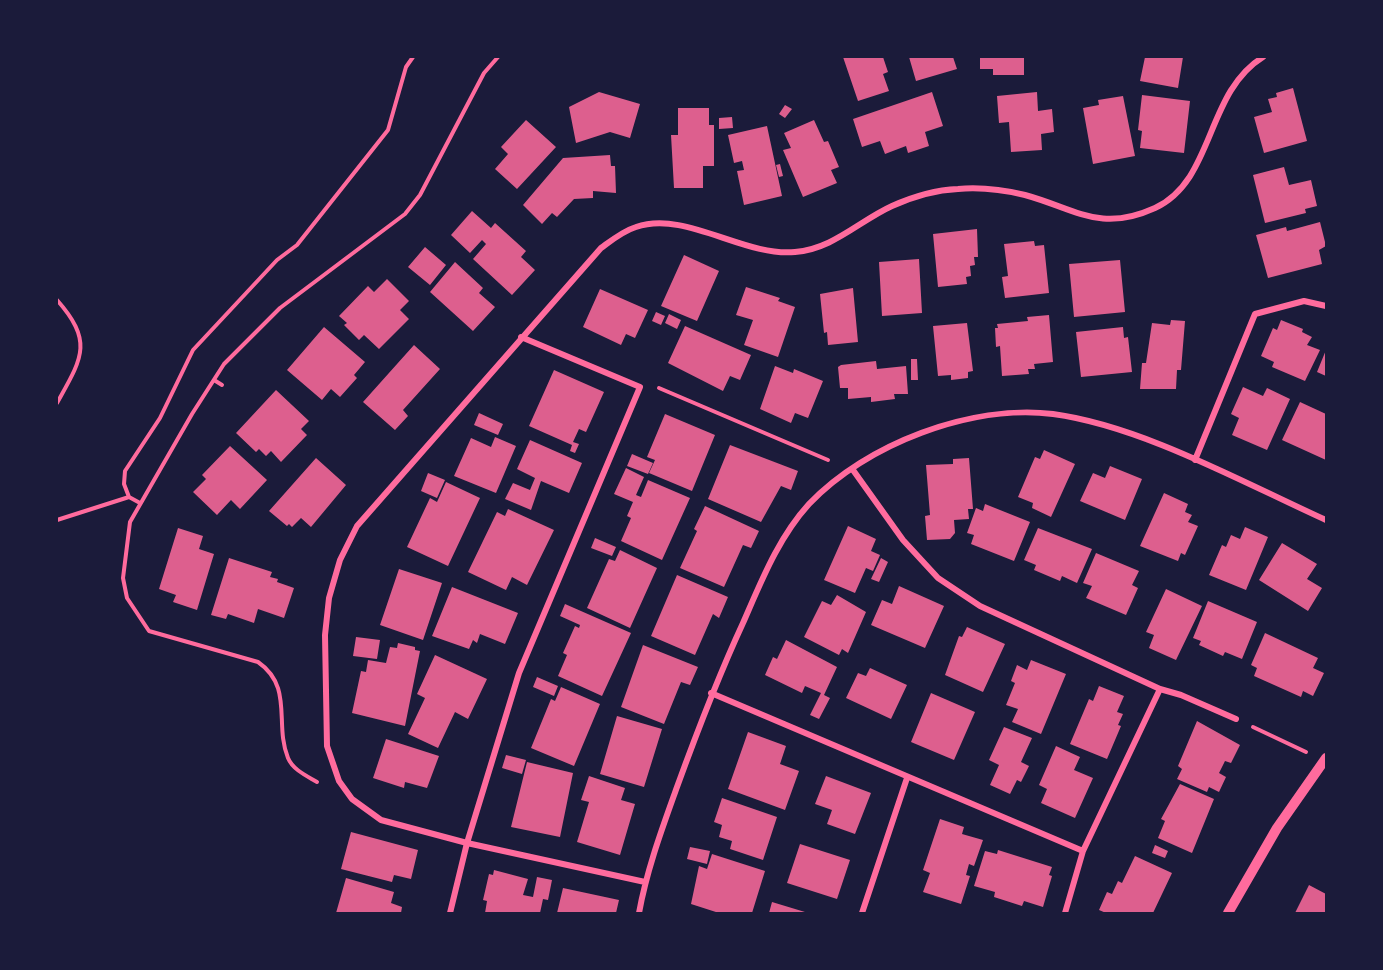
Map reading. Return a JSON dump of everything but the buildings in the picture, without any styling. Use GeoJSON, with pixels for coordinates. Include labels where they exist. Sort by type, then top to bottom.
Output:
{"type":"FeatureCollection","features":[{"type":"Feature","properties":{"kind":"street"},"geometry":{"type":"LineString","coordinates":[[645,882],[467,843],[381,820],[352,799],[339,781],[327,746],[325,635],[329,598],[340,560],[357,526],[601,248],[637,226],[663,224],[683,227],[768,251],[795,252],[825,246],[892,206],[928,194],[957,189],[990,189],[1025,195],[1098,219],[1124,218],[1156,207],[1177,194],[1193,174],[1229,90],[1253,60],[1263,57]]}},
{"type":"Feature","properties":{"kind":"street"},"geometry":{"type":"LineString","coordinates":[[1195,460],[1255,314],[1304,301],[1326,306]]}},
{"type":"Feature","properties":{"kind":"street"},"geometry":{"type":"LineString","coordinates":[[450,913],[467,843],[519,673],[640,387],[521,337]]}},
{"type":"Feature","properties":{"kind":"street"},"geometry":{"type":"LineString","coordinates":[[639,913],[645,882],[711,693],[776,550],[809,504],[843,476],[886,448],[931,430],[985,415],[1051,414],[1106,424],[1195,460],[1326,520]]}},
{"type":"Feature","properties":{"kind":"street"},"geometry":{"type":"LineString","coordinates":[[853,471],[903,540],[938,578],[980,606],[1160,689],[1181,694],[1236,719]]}},
{"type":"Feature","properties":{"kind":"street"},"geometry":{"type":"LineString","coordinates":[[1065,913],[1083,852],[1160,689]]}},
{"type":"Feature","properties":{"kind":"street"},"geometry":{"type":"LineString","coordinates":[[711,693],[1083,852]]}},
{"type":"Feature","properties":{"kind":"street"},"geometry":{"type":"LineString","coordinates":[[1228,913],[1277,828],[1324,760]]}},
{"type":"Feature","properties":{"kind":"street"},"geometry":{"type":"LineString","coordinates":[[862,913],[907,778]]}},
{"type":"Feature","properties":{"kind":"path"},"geometry":{"type":"LineString","coordinates":[[140,503],[129,497],[124,484],[125,471],[160,418],[193,350],[277,260],[297,245],[388,130],[406,67],[413,57]]}},
{"type":"Feature","properties":{"kind":"path"},"geometry":{"type":"LineString","coordinates":[[339,781],[319,783],[301,773],[289,759],[281,698],[271,671],[258,662],[149,631],[127,598],[123,578],[130,522],[225,364],[280,308],[405,214],[420,195],[484,73],[498,57]]}},
{"type":"Feature","properties":{"kind":"path"},"geometry":{"type":"LineString","coordinates":[[57,300],[72,317],[82,341],[76,368],[57,403]]}},
{"type":"Feature","properties":{"kind":"path"},"geometry":{"type":"LineString","coordinates":[[214,380],[222,385]]}},
{"type":"Feature","properties":{"kind":"path"},"geometry":{"type":"LineString","coordinates":[[640,387],[653,385],[833,462],[843,476]]}},
{"type":"Feature","properties":{"kind":"path"},"geometry":{"type":"LineString","coordinates":[[57,520],[129,497]]}},
{"type":"Feature","properties":{"kind":"path"},"geometry":{"type":"LineString","coordinates":[[1236,719],[1324,760]]}}]}
